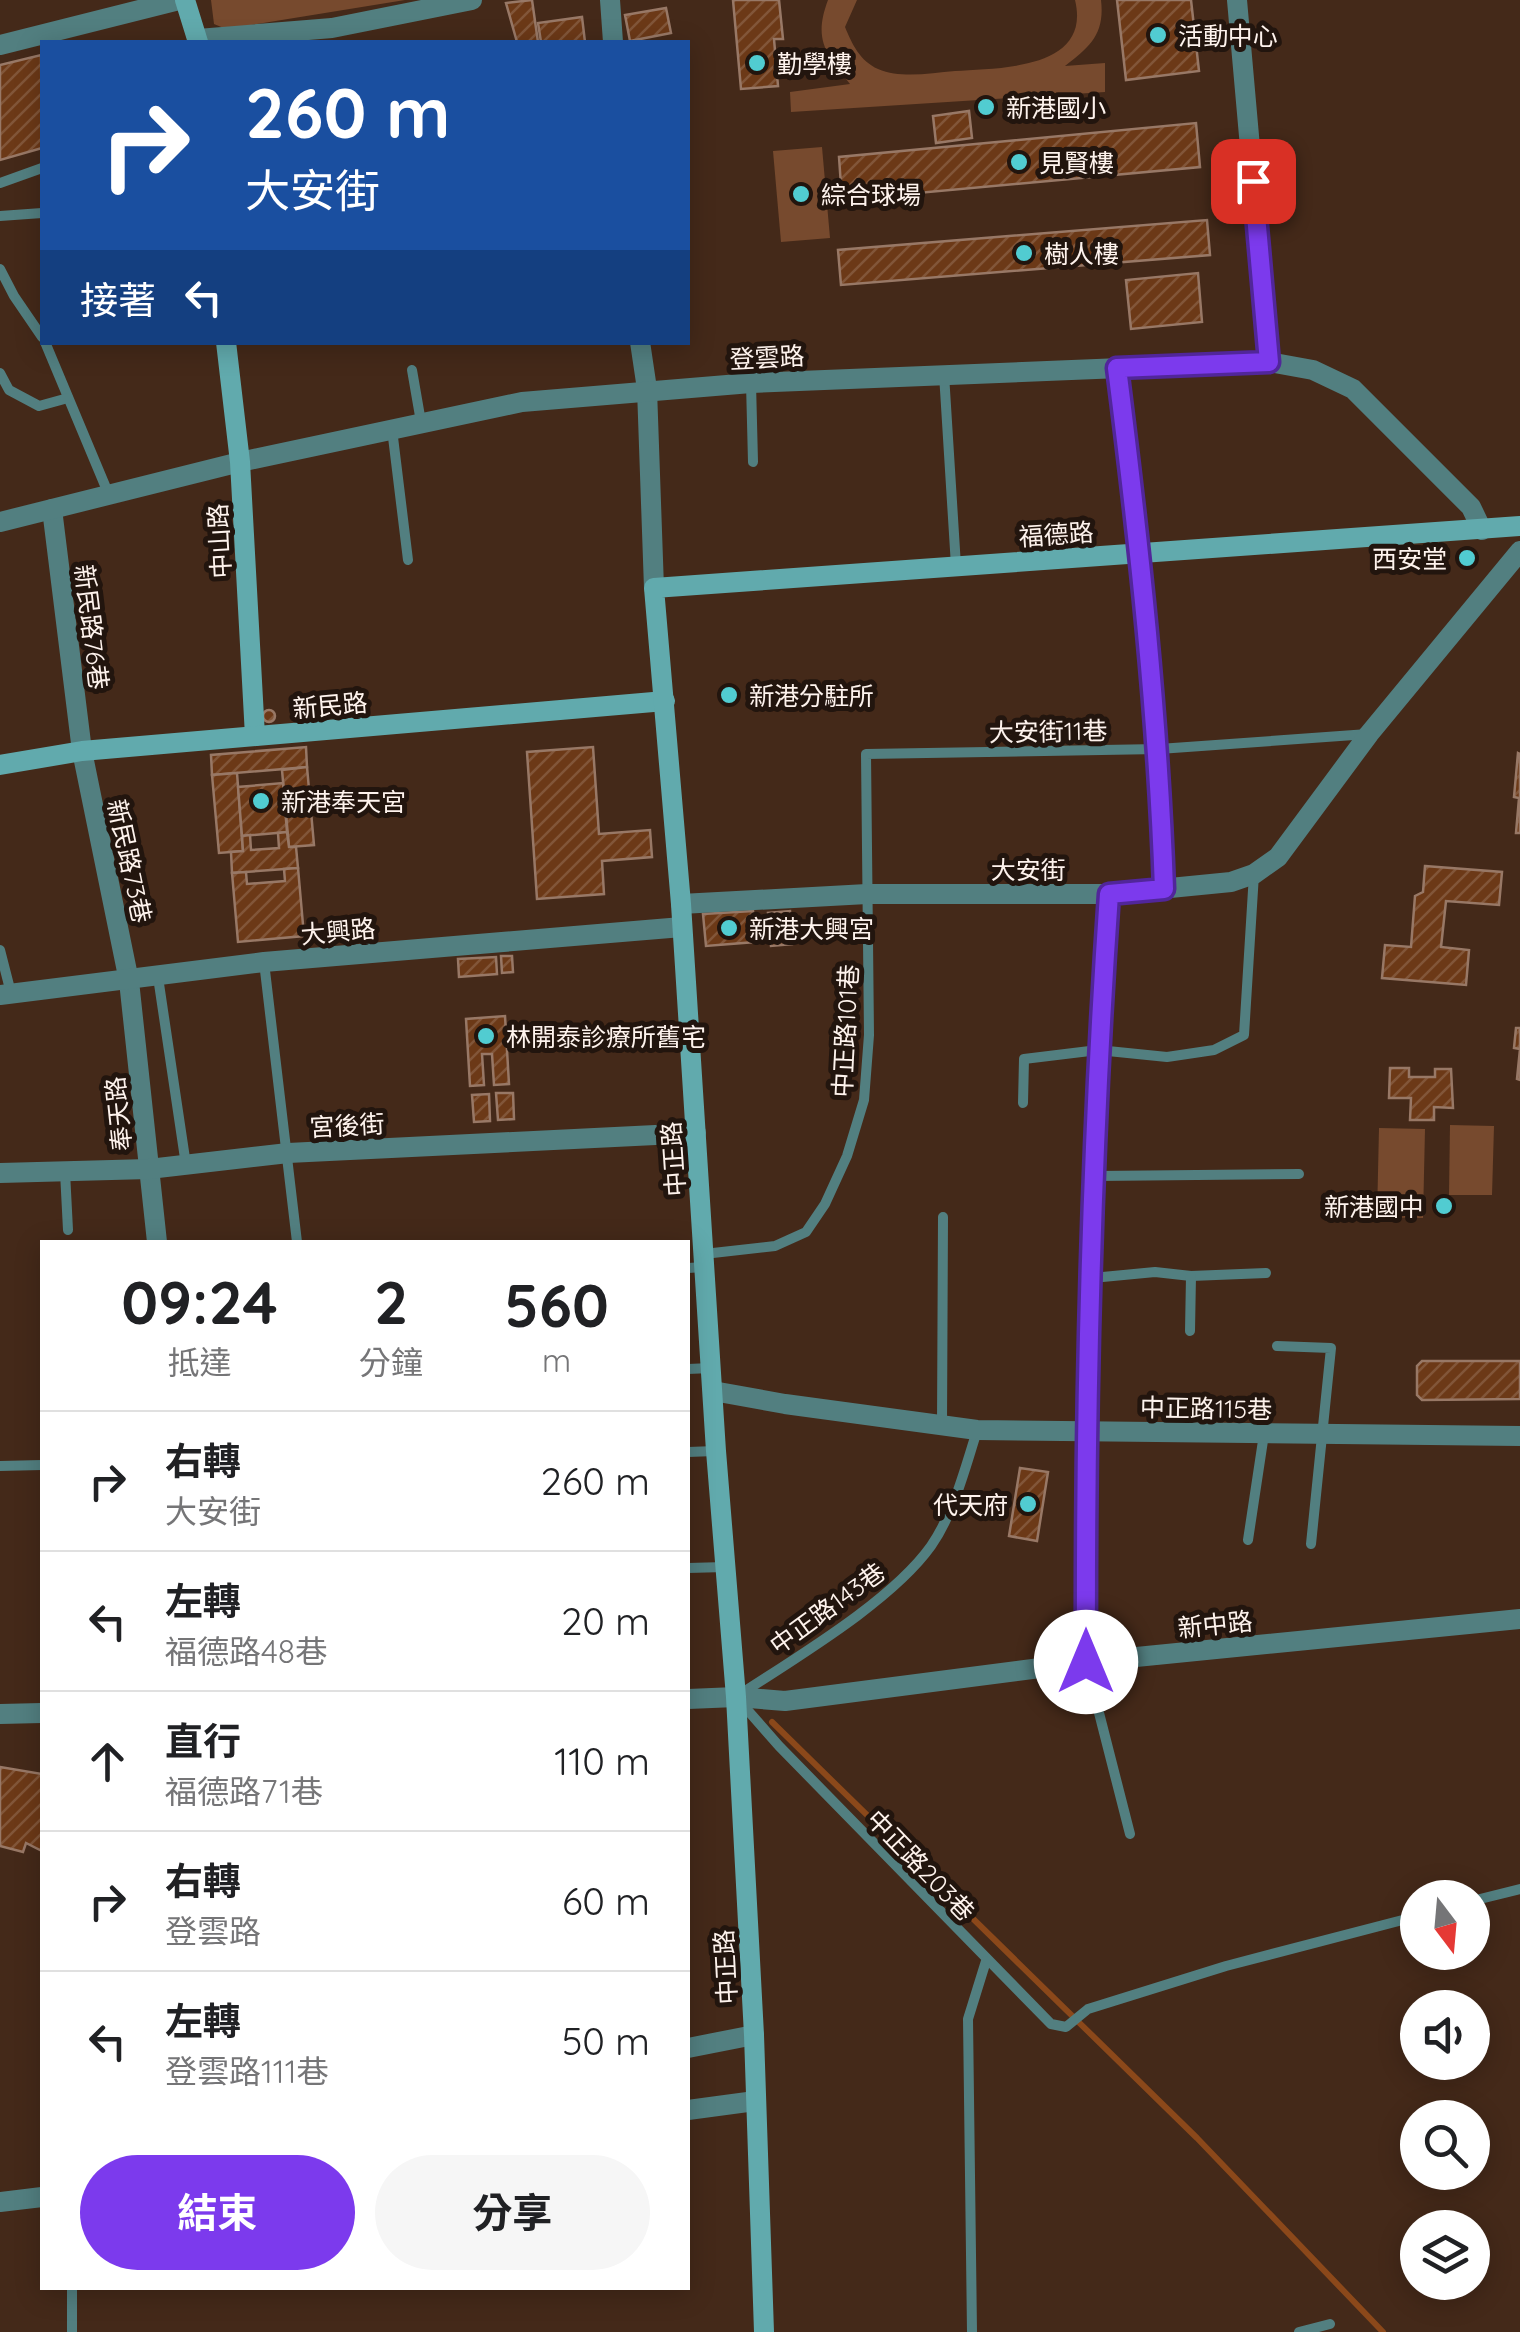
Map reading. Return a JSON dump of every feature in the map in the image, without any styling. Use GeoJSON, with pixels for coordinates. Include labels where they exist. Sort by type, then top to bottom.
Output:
{"type":"FeatureCollection","features":[{"type":"Feature","properties":{"kind":"main road"},"geometry":{"type":"LineString","coordinates":[[182,0],[198,40]]}},
{"type":"Feature","properties":{"kind":"main road","name":"中山路"},"geometry":{"type":"LineString","coordinates":[[226,345],[240,462],[256,736]]}},
{"type":"Feature","properties":{"kind":"main road","name":"福德路"},"geometry":{"type":"LineString","coordinates":[[654,588],[1520,526]]}},
{"type":"Feature","properties":{"kind":"main road","name":"中正路"},"geometry":{"type":"LineString","coordinates":[[654,588],[681,904],[696,1134],[699,1263],[712,1368],[736,1697],[754,2035],[764,2332]]}},
{"type":"Feature","properties":{"kind":"main road","name":"新民路"},"geometry":{"type":"LineString","coordinates":[[0,765],[82,750],[664,701]]}},
{"type":"Feature","properties":{"kind":"street"},"geometry":{"type":"LineString","coordinates":[[0,45],[48,37],[182,0]]}},
{"type":"Feature","properties":{"kind":"street"},"geometry":{"type":"LineString","coordinates":[[208,40],[332,28],[472,0]]}},
{"type":"Feature","properties":{"kind":"street"},"geometry":{"type":"LineString","coordinates":[[610,0],[613,40]]}},
{"type":"Feature","properties":{"kind":"street"},"geometry":{"type":"LineString","coordinates":[[1237,0],[1269,362]]}},
{"type":"Feature","properties":{"kind":"street","name":"中正路"},"geometry":{"type":"LineString","coordinates":[[640,345],[647,389],[654,588]]}},
{"type":"Feature","properties":{"kind":"street","name":"登雲路"},"geometry":{"type":"LineString","coordinates":[[0,522],[240,462],[522,402],[751,382],[1269,362],[1312,370],[1353,389],[1471,507],[1482,530]]}},
{"type":"Feature","properties":{"kind":"street"},"geometry":{"type":"LineString","coordinates":[[1117,368],[1159,749],[1164,889]]}},
{"type":"Feature","properties":{"kind":"street","name":"新民路76巷"},"geometry":{"type":"LineString","coordinates":[[52,509],[82,750]]}},
{"type":"Feature","properties":{"kind":"street"},"geometry":{"type":"LineString","coordinates":[[1254,874],[1278,857],[1370,734],[1520,551]]}},
{"type":"Feature","properties":{"kind":"street","name":"新民路73巷"},"geometry":{"type":"LineString","coordinates":[[82,750],[129,981]]}},
{"type":"Feature","properties":{"kind":"street","name":"大安街"},"geometry":{"type":"LineString","coordinates":[[681,904],[867,894],[1109,894],[1231,882],[1254,874]]}},
{"type":"Feature","properties":{"kind":"street"},"geometry":{"type":"LineString","coordinates":[[1086,1662],[1086,1431],[1098,1050],[1109,894]]}},
{"type":"Feature","properties":{"kind":"street","name":"大興路"},"geometry":{"type":"LineString","coordinates":[[5,994],[264,962],[682,927]]}},
{"type":"Feature","properties":{"kind":"street","name":"奉天路"},"geometry":{"type":"LineString","coordinates":[[129,981],[156,1240]]}},
{"type":"Feature","properties":{"kind":"street","name":"宮後街"},"geometry":{"type":"LineString","coordinates":[[0,1173],[149,1169],[288,1153],[696,1134]]}},
{"type":"Feature","properties":{"kind":"street","name":"中正路115巷"},"geometry":{"type":"LineString","coordinates":[[713,1390],[785,1404],[977,1430],[1520,1436]]}},
{"type":"Feature","properties":{"kind":"street","name":"新中路"},"geometry":{"type":"LineString","coordinates":[[690,1699],[786,1701],[1086,1662],[1520,1619]]}},
{"type":"Feature","properties":{"kind":"street"},"geometry":{"type":"LineString","coordinates":[[0,1714],[40,1713]]}},
{"type":"Feature","properties":{"kind":"street"},"geometry":{"type":"LineString","coordinates":[[690,2048],[754,2035]]}},
{"type":"Feature","properties":{"kind":"street"},"geometry":{"type":"LineString","coordinates":[[690,2110],[755,2101]]}},
{"type":"Feature","properties":{"kind":"street"},"geometry":{"type":"LineString","coordinates":[[0,2202],[40,2197]]}},
{"type":"Feature","properties":{"kind":"lane"},"geometry":{"type":"LineString","coordinates":[[0,184],[40,169]]}},
{"type":"Feature","properties":{"kind":"lane"},"geometry":{"type":"LineString","coordinates":[[0,216],[40,213]]}},
{"type":"Feature","properties":{"kind":"lane"},"geometry":{"type":"LineString","coordinates":[[0,269],[40,334]]}},
{"type":"Feature","properties":{"kind":"lane"},"geometry":{"type":"LineString","coordinates":[[46,345],[108,495]]}},
{"type":"Feature","properties":{"kind":"lane"},"geometry":{"type":"LineString","coordinates":[[412,370],[421,422]]}},
{"type":"Feature","properties":{"kind":"lane"},"geometry":{"type":"LineString","coordinates":[[0,373],[9,390],[39,406],[68,398]]}},
{"type":"Feature","properties":{"kind":"lane"},"geometry":{"type":"LineString","coordinates":[[944,374],[956,566]]}},
{"type":"Feature","properties":{"kind":"lane"},"geometry":{"type":"LineString","coordinates":[[751,382],[752,462]]}},
{"type":"Feature","properties":{"kind":"lane"},"geometry":{"type":"LineString","coordinates":[[392,429],[408,560]]}},
{"type":"Feature","properties":{"kind":"lane","name":"大安街11巷"},"geometry":{"type":"LineString","coordinates":[[867,894],[866,754],[1159,749],[1370,734]]}},
{"type":"Feature","properties":{"kind":"lane"},"geometry":{"type":"LineString","coordinates":[[1022,1103],[1024,1059],[1098,1050],[1167,1057],[1214,1050],[1244,1035],[1254,874]]}},
{"type":"Feature","properties":{"kind":"lane","name":"中正路101巷"},"geometry":{"type":"LineString","coordinates":[[699,1263],[775,1246],[806,1232],[826,1204],[847,1156],[864,1100],[870,1035],[867,894]]}},
{"type":"Feature","properties":{"kind":"lane"},"geometry":{"type":"LineString","coordinates":[[0,950],[5,994]]}},
{"type":"Feature","properties":{"kind":"lane"},"geometry":{"type":"LineString","coordinates":[[264,962],[296,1240]]}},
{"type":"Feature","properties":{"kind":"lane"},"geometry":{"type":"LineString","coordinates":[[158,976],[186,1165]]}},
{"type":"Feature","properties":{"kind":"lane"},"geometry":{"type":"LineString","coordinates":[[65,1171],[68,1230]]}},
{"type":"Feature","properties":{"kind":"lane"},"geometry":{"type":"LineString","coordinates":[[1096,1176],[1300,1174]]}},
{"type":"Feature","properties":{"kind":"lane"},"geometry":{"type":"LineString","coordinates":[[942,1425],[943,1217]]}},
{"type":"Feature","properties":{"kind":"lane"},"geometry":{"type":"LineString","coordinates":[[1092,1278],[1154,1272],[1191,1276],[1266,1273]]}},
{"type":"Feature","properties":{"kind":"lane"},"geometry":{"type":"LineString","coordinates":[[1190,1331],[1191,1276]]}},
{"type":"Feature","properties":{"kind":"lane"},"geometry":{"type":"LineString","coordinates":[[1277,1346],[1331,1348],[1311,1544]]}},
{"type":"Feature","properties":{"kind":"lane"},"geometry":{"type":"LineString","coordinates":[[690,1369],[712,1368]]}},
{"type":"Feature","properties":{"kind":"lane","name":"中正路143巷"},"geometry":{"type":"LineString","coordinates":[[736,1697],[896,1584],[932,1544],[959,1487],[977,1430]]}},
{"type":"Feature","properties":{"kind":"lane"},"geometry":{"type":"LineString","coordinates":[[1248,1540],[1264,1434]]}},
{"type":"Feature","properties":{"kind":"lane"},"geometry":{"type":"LineString","coordinates":[[690,1452],[716,1452]]}},
{"type":"Feature","properties":{"kind":"lane"},"geometry":{"type":"LineString","coordinates":[[0,1466],[40,1466]]}},
{"type":"Feature","properties":{"kind":"lane"},"geometry":{"type":"LineString","coordinates":[[690,1568],[726,1568]]}},
{"type":"Feature","properties":{"kind":"lane"},"geometry":{"type":"LineString","coordinates":[[1086,1662],[1130,1834]]}},
{"type":"Feature","properties":{"kind":"lane","name":"中正路203巷"},"geometry":{"type":"LineString","coordinates":[[736,1697],[778,1746],[1051,2024],[1066,2026],[1088,2008],[1226,1966],[1400,1921]]}},
{"type":"Feature","properties":{"kind":"lane"},"geometry":{"type":"LineString","coordinates":[[1490,1897],[1520,1889]]}},
{"type":"Feature","properties":{"kind":"lane"},"geometry":{"type":"LineString","coordinates":[[972,2332],[968,2019],[986,1960]]}},
{"type":"Feature","properties":{"kind":"lane"},"geometry":{"type":"LineString","coordinates":[[72,2290],[72,2332]]}},
{"type":"Feature","properties":{"kind":"lane"},"geometry":{"type":"LineString","coordinates":[[1299,2332],[1330,2324]]}},
{"type":"Feature","properties":{"kind":"shaded area"},"geometry":{"type":"Polygon","coordinates":[[[211,0],[405,0],[226,29],[214,24],[211,0]]]}},
{"type":"Feature","properties":{"kind":"shaded area"},"geometry":{"type":"Polygon","coordinates":[[[828,0],[857,0],[845,27],[857,51],[878,69],[906,75],[1038,61],[1070,40],[1077,23],[1075,0],[1101,0],[1101,22],[1094,39],[1065,66],[1105,63],[1105,92],[791,112],[790,92],[850,84],[824,46],[822,26],[828,0]]]}},
{"type":"Feature","properties":{"kind":"shaded area","name":"綜合球場"},"geometry":{"type":"Polygon","coordinates":[[[822,147],[830,238],[781,242],[773,151],[822,147]]]}},
{"type":"Feature","properties":{"kind":"shaded area"},"geometry":{"type":"Polygon","coordinates":[[[1450,1125],[1494,1126],[1492,1195],[1449,1195],[1450,1125]]]}},
{"type":"Feature","properties":{"kind":"shaded area"},"geometry":{"type":"Polygon","coordinates":[[[1379,1128],[1425,1129],[1423,1218],[1377,1217],[1379,1128]]]}},
{"type":"Feature","properties":{"kind":"building"},"geometry":{"type":"Polygon","coordinates":[[[532,0],[538,40],[516,40],[506,3],[532,0]]]}},
{"type":"Feature","properties":{"kind":"building","name":"勤學樓"},"geometry":{"type":"Polygon","coordinates":[[[733,0],[779,0],[783,39],[774,39],[778,86],[741,89],[733,0]]]}},
{"type":"Feature","properties":{"kind":"building","name":"活動中心"},"geometry":{"type":"Polygon","coordinates":[[[1117,0],[1191,0],[1199,71],[1126,80],[1117,0]]]}},
{"type":"Feature","properties":{"kind":"building"},"geometry":{"type":"Polygon","coordinates":[[[666,8],[671,33],[630,40],[625,15],[666,8]]]}},
{"type":"Feature","properties":{"kind":"building"},"geometry":{"type":"Polygon","coordinates":[[[582,17],[585,40],[541,40],[538,23],[582,17]]]}},
{"type":"Feature","properties":{"kind":"building"},"geometry":{"type":"Polygon","coordinates":[[[40,55],[40,149],[0,160],[0,65],[40,55]]]}},
{"type":"Feature","properties":{"kind":"building"},"geometry":{"type":"Polygon","coordinates":[[[969,111],[972,138],[936,143],[933,116],[969,111]]]}},
{"type":"Feature","properties":{"kind":"building","name":"見賢樓"},"geometry":{"type":"Polygon","coordinates":[[[1196,123],[1200,167],[842,200],[839,157],[1196,123]]]}},
{"type":"Feature","properties":{"kind":"building","name":"樹人樓"},"geometry":{"type":"Polygon","coordinates":[[[1207,220],[1210,255],[841,285],[838,250],[1207,220]]]}},
{"type":"Feature","properties":{"kind":"building"},"geometry":{"type":"Polygon","coordinates":[[[1198,273],[1202,322],[1131,329],[1126,280],[1198,273]]]}},
{"type":"Feature","properties":{"kind":"building"},"geometry":{"type":"Polygon","coordinates":[[[269,710],[275,716],[269,722],[263,716],[269,710]]]}},
{"type":"Feature","properties":{"kind":"building"},"geometry":{"type":"Polygon","coordinates":[[[306,747],[307,767],[212,775],[211,755],[306,747]]]}},
{"type":"Feature","properties":{"kind":"building"},"geometry":{"type":"Polygon","coordinates":[[[593,747],[599,834],[650,830],[652,857],[602,861],[604,894],[537,899],[527,752],[593,747]]]}},
{"type":"Feature","properties":{"kind":"building"},"geometry":{"type":"Polygon","coordinates":[[[1518,753],[1520,833],[1516,833],[1519,798],[1514,797],[1518,753]]]}},
{"type":"Feature","properties":{"kind":"building"},"geometry":{"type":"Polygon","coordinates":[[[307,767],[314,845],[289,847],[282,770],[307,767]]]}},
{"type":"Feature","properties":{"kind":"building"},"geometry":{"type":"Polygon","coordinates":[[[237,773],[243,851],[219,853],[212,775],[237,773]]]}},
{"type":"Feature","properties":{"kind":"building"},"geometry":{"type":"Polygon","coordinates":[[[283,783],[287,832],[242,836],[238,787],[283,783]]]}},
{"type":"Feature","properties":{"kind":"building"},"geometry":{"type":"Polygon","coordinates":[[[287,832],[289,847],[296,847],[298,868],[232,873],[231,852],[243,851],[242,836],[250,835],[251,850],[279,848],[278,833],[287,832]]]}},
{"type":"Feature","properties":{"kind":"building"},"geometry":{"type":"Polygon","coordinates":[[[1425,866],[1502,872],[1499,905],[1446,901],[1441,947],[1469,950],[1466,985],[1382,978],[1385,945],[1411,947],[1415,896],[1423,892],[1425,866]]]}},
{"type":"Feature","properties":{"kind":"building"},"geometry":{"type":"Polygon","coordinates":[[[298,868],[304,936],[238,942],[232,873],[246,872],[247,884],[285,881],[284,869],[298,868]]]}},
{"type":"Feature","properties":{"kind":"building","name":"新港大興宮"},"geometry":{"type":"Polygon","coordinates":[[[753,911],[755,942],[706,946],[703,914],[753,911]]]}},
{"type":"Feature","properties":{"kind":"building"},"geometry":{"type":"Polygon","coordinates":[[[790,911],[792,944],[771,946],[768,913],[790,911]]]}},
{"type":"Feature","properties":{"kind":"building"},"geometry":{"type":"Polygon","coordinates":[[[501,956],[512,956],[513,972],[502,973],[501,956]]]}},
{"type":"Feature","properties":{"kind":"building"},"geometry":{"type":"Polygon","coordinates":[[[496,957],[497,974],[459,977],[458,959],[496,957]]]}},
{"type":"Feature","properties":{"kind":"building","name":"林開泰診療所舊宅"},"geometry":{"type":"Polygon","coordinates":[[[505,1016],[509,1084],[494,1085],[492,1054],[482,1054],[484,1085],[470,1086],[466,1019],[505,1016]]]}},
{"type":"Feature","properties":{"kind":"building"},"geometry":{"type":"Polygon","coordinates":[[[1516,1028],[1520,1028],[1520,1049],[1514,1048],[1516,1028]]]}},
{"type":"Feature","properties":{"kind":"building"},"geometry":{"type":"Polygon","coordinates":[[[1390,1068],[1409,1068],[1409,1077],[1435,1077],[1435,1069],[1451,1069],[1453,1108],[1434,1107],[1434,1120],[1410,1120],[1411,1098],[1389,1098],[1390,1068]]]}},
{"type":"Feature","properties":{"kind":"building"},"geometry":{"type":"Polygon","coordinates":[[[496,1093],[513,1093],[514,1119],[498,1120],[496,1093]]]}},
{"type":"Feature","properties":{"kind":"building"},"geometry":{"type":"Polygon","coordinates":[[[489,1094],[490,1121],[474,1122],[472,1095],[489,1094]]]}},
{"type":"Feature","properties":{"kind":"building"},"geometry":{"type":"Polygon","coordinates":[[[1422,1361],[1520,1361],[1520,1399],[1422,1400],[1417,1395],[1417,1366],[1422,1361]]]}},
{"type":"Feature","properties":{"kind":"building","name":"代天府"},"geometry":{"type":"Polygon","coordinates":[[[1020,1468],[1048,1472],[1037,1541],[1009,1536],[1020,1468]]]}},
{"type":"Feature","properties":{"kind":"building"},"geometry":{"type":"Polygon","coordinates":[[[0,1767],[40,1774],[40,1850],[26,1843],[23,1852],[0,1846],[0,1767]]]}},
{"type":"Feature","properties":{"kind":"waterway"},"geometry":{"type":"LineString","coordinates":[[772,1722],[1197,2138],[1383,2332]]}},
{"type":"Feature","properties":{"kind":"place","name":"活動中心"},"geometry":{"type":"Point","coordinates":[1158,35]}},
{"type":"Feature","properties":{"kind":"place","name":"勤學樓"},"geometry":{"type":"Point","coordinates":[757,63]}},
{"type":"Feature","properties":{"kind":"place","name":"新港國小"},"geometry":{"type":"Point","coordinates":[986,107]}},
{"type":"Feature","properties":{"kind":"place","name":"見賢樓"},"geometry":{"type":"Point","coordinates":[1019,162]}},
{"type":"Feature","properties":{"kind":"place","name":"綜合球場"},"geometry":{"type":"Point","coordinates":[801,194]}},
{"type":"Feature","properties":{"kind":"place","name":"樹人樓"},"geometry":{"type":"Point","coordinates":[1024,253]}},
{"type":"Feature","properties":{"kind":"place","name":"西安堂"},"geometry":{"type":"Point","coordinates":[1467,558]}},
{"type":"Feature","properties":{"kind":"place","name":"新港分駐所"},"geometry":{"type":"Point","coordinates":[729,695]}},
{"type":"Feature","properties":{"kind":"place","name":"新港奉天宮"},"geometry":{"type":"Point","coordinates":[261,801]}},
{"type":"Feature","properties":{"kind":"place","name":"新港大興宮"},"geometry":{"type":"Point","coordinates":[729,928]}},
{"type":"Feature","properties":{"kind":"place","name":"林開泰診療所舊宅"},"geometry":{"type":"Point","coordinates":[486,1036]}},
{"type":"Feature","properties":{"kind":"place","name":"新港國中"},"geometry":{"type":"Point","coordinates":[1444,1206]}},
{"type":"Feature","properties":{"kind":"place","name":"代天府"},"geometry":{"type":"Point","coordinates":[1028,1504]}},
{"type":"Feature","properties":{"kind":"route"},"geometry":{"type":"LineString","coordinates":[[1086,1662],[1086,1431],[1098,1050],[1109,894],[1164,889],[1159,749],[1117,368],[1269,362],[1253,181]]}}]}
